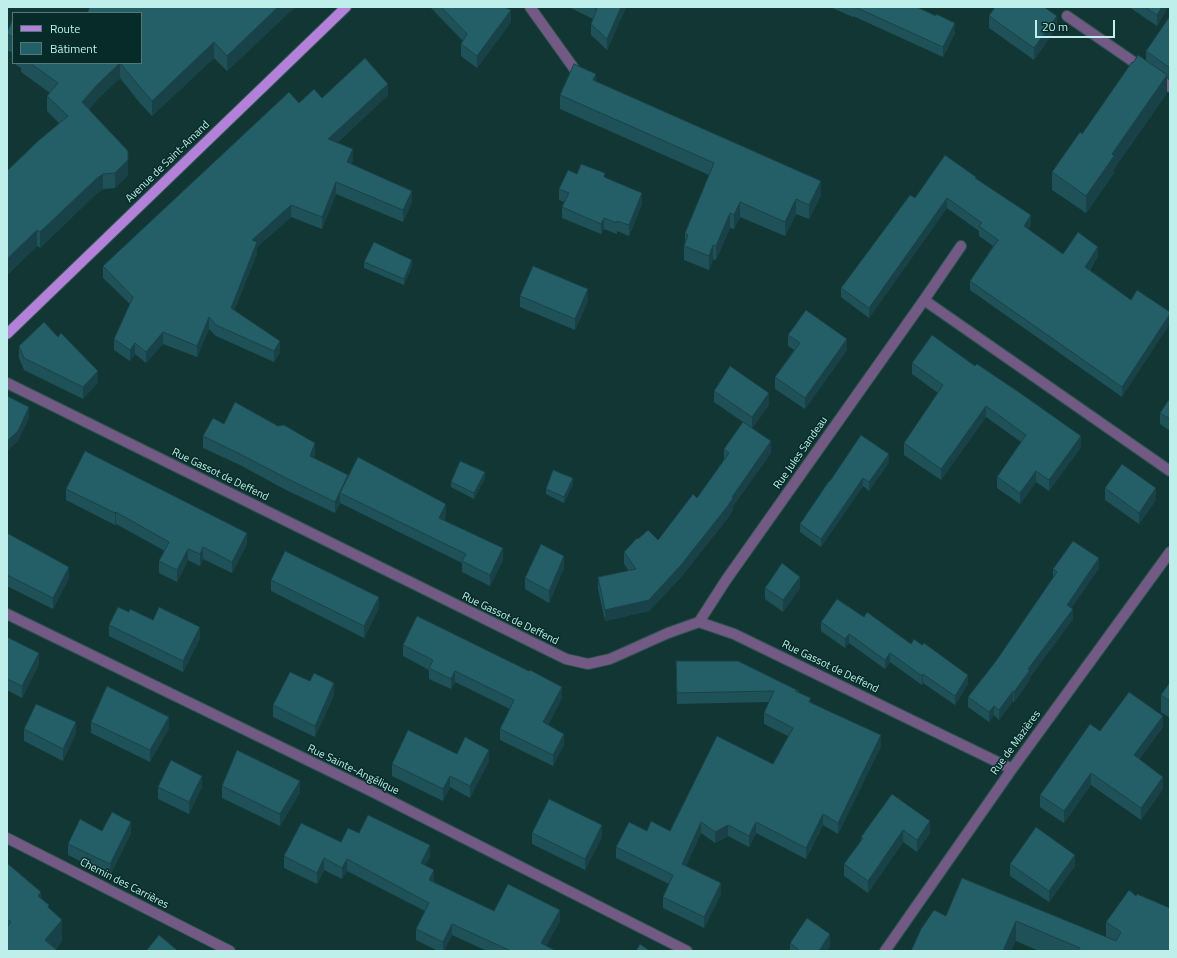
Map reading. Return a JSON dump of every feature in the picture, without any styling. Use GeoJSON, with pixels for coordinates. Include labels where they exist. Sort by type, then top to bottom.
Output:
{"type":"FeatureCollection","features":[{"type":"Feature","properties":{"kind":"main road","name":"Avenue de Saint-Amand"},"geometry":{"type":"LineString","coordinates":[[7,334],[346,7]]}},
{"type":"Feature","properties":{"kind":"street"},"geometry":{"type":"LineString","coordinates":[[530,7],[578,74],[592,80]]}},
{"type":"Feature","properties":{"kind":"street"},"geometry":{"type":"LineString","coordinates":[[1067,16],[1170,87]]}},
{"type":"Feature","properties":{"kind":"street","name":"Rue Jules Sandeau"},"geometry":{"type":"LineString","coordinates":[[699,622],[726,580],[961,246]]}},
{"type":"Feature","properties":{"kind":"street"},"geometry":{"type":"LineString","coordinates":[[924,300],[1170,471]]}},
{"type":"Feature","properties":{"kind":"street","name":"Rue Gassot de Deffend"},"geometry":{"type":"LineString","coordinates":[[7,383],[566,659],[588,664],[610,659],[668,633],[699,622],[734,634],[1012,769]]}},
{"type":"Feature","properties":{"kind":"street","name":"Rue de Mazières"},"geometry":{"type":"LineString","coordinates":[[884,951],[1012,769],[1170,552]]}},
{"type":"Feature","properties":{"kind":"street","name":"Rue Sainte-Angélique"},"geometry":{"type":"LineString","coordinates":[[7,614],[367,789],[687,951]]}},
{"type":"Feature","properties":{"kind":"street","name":"Chemin des Carrières"},"geometry":{"type":"LineString","coordinates":[[7,838],[230,951]]}},
{"type":"Feature","properties":{"kind":"building"},"geometry":{"type":"Polygon","coordinates":[[[90,7],[278,7],[227,56],[214,42],[152,101],[121,64],[142,64],[142,12],[88,12],[90,7]]]}},
{"type":"Feature","properties":{"kind":"building"},"geometry":{"type":"Polygon","coordinates":[[[441,7],[504,7],[511,10],[477,56],[461,44],[467,34],[441,7]]]}},
{"type":"Feature","properties":{"kind":"building"},"geometry":{"type":"Polygon","coordinates":[[[593,7],[621,7],[607,39],[591,24],[597,9],[593,7]]]}},
{"type":"Feature","properties":{"kind":"building"},"geometry":{"type":"Polygon","coordinates":[[[855,7],[917,7],[955,23],[943,47],[855,7]]]}},
{"type":"Feature","properties":{"kind":"building"},"geometry":{"type":"Polygon","coordinates":[[[995,7],[1044,7],[1057,16],[1034,48],[989,16],[995,7]]]}},
{"type":"Feature","properties":{"kind":"building"},"geometry":{"type":"Polygon","coordinates":[[[1145,7],[1162,7],[1157,15],[1145,7]]]}},
{"type":"Feature","properties":{"kind":"building"},"geometry":{"type":"Polygon","coordinates":[[[1170,16],[1170,68],[1146,51],[1170,16]]]}},
{"type":"Feature","properties":{"kind":"building"},"geometry":{"type":"Polygon","coordinates":[[[12,21],[12,36],[7,34],[12,21]]]}},
{"type":"Feature","properties":{"kind":"building"},"geometry":{"type":"Polygon","coordinates":[[[1138,55],[1167,75],[1112,154],[1114,156],[1086,196],[1052,172],[1080,132],[1082,134],[1138,55]]]}},
{"type":"Feature","properties":{"kind":"building"},"geometry":{"type":"Polygon","coordinates":[[[365,58],[388,84],[328,139],[353,149],[347,162],[412,191],[403,210],[336,182],[322,217],[291,205],[252,240],[257,242],[231,308],[280,341],[274,351],[216,325],[209,317],[197,346],[163,332],[146,352],[135,343],[130,350],[114,339],[133,297],[103,266],[289,92],[299,103],[314,89],[322,98],[365,58]]]}},
{"type":"Feature","properties":{"kind":"building"},"geometry":{"type":"Polygon","coordinates":[[[31,64],[119,64],[82,102],[128,151],[128,160],[115,173],[103,174],[96,179],[40,232],[37,230],[7,259],[7,171],[38,141],[68,116],[47,96],[58,83],[31,64]]]}},
{"type":"Feature","properties":{"kind":"building"},"geometry":{"type":"Polygon","coordinates":[[[574,64],[596,74],[593,80],[821,181],[809,205],[796,199],[785,222],[740,202],[734,215],[730,213],[716,246],[713,245],[709,256],[684,246],[688,235],[685,233],[714,163],[560,95],[574,64]]]}},
{"type":"Feature","properties":{"kind":"building"},"geometry":{"type":"Polygon","coordinates":[[[945,155],[976,177],[975,178],[1031,215],[1024,226],[1063,254],[1078,232],[1098,247],[1085,267],[1131,300],[1137,290],[1170,312],[1122,387],[970,281],[998,240],[979,226],[982,223],[947,198],[869,308],[841,288],[910,195],[915,198],[945,155]]]}},
{"type":"Feature","properties":{"kind":"building"},"geometry":{"type":"Polygon","coordinates":[[[581,164],[605,173],[604,177],[642,193],[629,225],[617,221],[617,223],[604,218],[601,224],[562,207],[569,193],[559,189],[568,170],[577,174],[581,164]]]}},
{"type":"Feature","properties":{"kind":"building"},"geometry":{"type":"Polygon","coordinates":[[[374,242],[412,260],[404,279],[364,262],[374,242]]]}},
{"type":"Feature","properties":{"kind":"building"},"geometry":{"type":"Polygon","coordinates":[[[533,266],[588,289],[575,319],[520,296],[533,266]]]}},
{"type":"Feature","properties":{"kind":"building"},"geometry":{"type":"Polygon","coordinates":[[[806,310],[847,339],[805,398],[775,377],[800,343],[788,335],[806,310]]]}},
{"type":"Feature","properties":{"kind":"building"},"geometry":{"type":"Polygon","coordinates":[[[44,322],[58,337],[61,333],[98,371],[83,387],[24,358],[19,346],[44,322]]]}},
{"type":"Feature","properties":{"kind":"building"},"geometry":{"type":"Polygon","coordinates":[[[932,335],[975,366],[977,364],[1081,436],[1049,480],[1036,471],[1020,493],[997,477],[1026,435],[986,406],[941,469],[904,443],[943,385],[912,363],[932,335]]]}},
{"type":"Feature","properties":{"kind":"building"},"geometry":{"type":"Polygon","coordinates":[[[730,366],[769,393],[752,417],[714,391],[730,366]]]}},
{"type":"Feature","properties":{"kind":"building"},"geometry":{"type":"Polygon","coordinates":[[[7,396],[29,407],[18,431],[7,441],[7,396]]]}},
{"type":"Feature","properties":{"kind":"building"},"geometry":{"type":"Polygon","coordinates":[[[1170,398],[1170,419],[1160,413],[1170,398]]]}},
{"type":"Feature","properties":{"kind":"building"},"geometry":{"type":"Polygon","coordinates":[[[235,402],[278,426],[284,425],[315,443],[310,456],[348,475],[335,502],[203,436],[213,418],[224,424],[235,402]]]}},
{"type":"Feature","properties":{"kind":"building"},"geometry":{"type":"Polygon","coordinates":[[[743,422],[771,441],[732,497],[733,498],[727,507],[681,565],[649,600],[605,610],[598,577],[636,569],[624,552],[637,538],[638,539],[648,530],[658,540],[693,494],[697,498],[729,453],[724,449],[743,422]]]}},
{"type":"Feature","properties":{"kind":"building"},"geometry":{"type":"Polygon","coordinates":[[[861,435],[889,454],[869,482],[863,478],[821,539],[800,524],[861,435]]]}},
{"type":"Feature","properties":{"kind":"building"},"geometry":{"type":"Polygon","coordinates":[[[85,451],[247,533],[232,562],[203,547],[200,554],[188,549],[177,570],[159,561],[169,542],[116,512],[115,513],[66,489],[85,451]]]}},
{"type":"Feature","properties":{"kind":"building"},"geometry":{"type":"Polygon","coordinates":[[[358,457],[446,504],[439,518],[503,548],[490,575],[462,561],[466,554],[340,493],[358,457]]]}},
{"type":"Feature","properties":{"kind":"building"},"geometry":{"type":"Polygon","coordinates":[[[460,461],[485,472],[474,493],[451,482],[460,461]]]}},
{"type":"Feature","properties":{"kind":"building"},"geometry":{"type":"Polygon","coordinates":[[[1122,464],[1156,488],[1139,513],[1105,488],[1122,464]]]}},
{"type":"Feature","properties":{"kind":"building"},"geometry":{"type":"Polygon","coordinates":[[[553,470],[573,478],[564,497],[546,489],[553,470]]]}},
{"type":"Feature","properties":{"kind":"building"},"geometry":{"type":"Polygon","coordinates":[[[7,533],[69,567],[53,598],[7,575],[7,533]]]}},
{"type":"Feature","properties":{"kind":"building"},"geometry":{"type":"Polygon","coordinates":[[[1073,541],[1099,558],[1067,605],[1073,609],[1028,669],[1030,670],[999,710],[994,706],[989,712],[968,697],[996,661],[1057,572],[1053,569],[1073,541]]]}},
{"type":"Feature","properties":{"kind":"building"},"geometry":{"type":"Polygon","coordinates":[[[541,544],[564,556],[549,591],[525,578],[541,544]]]}},
{"type":"Feature","properties":{"kind":"building"},"geometry":{"type":"Polygon","coordinates":[[[285,551],[379,597],[364,626],[271,580],[285,551]]]}},
{"type":"Feature","properties":{"kind":"building"},"geometry":{"type":"Polygon","coordinates":[[[782,563],[800,577],[783,600],[765,588],[782,563]]]}},
{"type":"Feature","properties":{"kind":"building"},"geometry":{"type":"Polygon","coordinates":[[[837,599],[864,617],[867,612],[911,644],[914,639],[922,645],[924,643],[968,675],[955,696],[923,674],[922,676],[890,653],[885,660],[849,634],[845,639],[821,622],[837,599]]]}},
{"type":"Feature","properties":{"kind":"building"},"geometry":{"type":"Polygon","coordinates":[[[118,607],[129,612],[130,609],[153,620],[159,607],[200,627],[183,661],[109,625],[118,607]]]}},
{"type":"Feature","properties":{"kind":"building"},"geometry":{"type":"Polygon","coordinates":[[[417,616],[562,687],[543,722],[564,734],[553,755],[500,729],[514,700],[455,671],[451,679],[429,668],[433,660],[403,645],[417,616]]]}},
{"type":"Feature","properties":{"kind":"building"},"geometry":{"type":"Polygon","coordinates":[[[7,637],[39,653],[22,686],[7,679],[7,637]]]}},
{"type":"Feature","properties":{"kind":"building"},"geometry":{"type":"Polygon","coordinates":[[[676,661],[738,661],[799,691],[795,691],[811,698],[809,702],[881,735],[838,823],[823,814],[806,848],[756,822],[749,836],[728,825],[715,832],[701,822],[682,864],[721,883],[704,917],[663,897],[673,875],[616,847],[629,822],[647,831],[651,821],[670,831],[717,736],[773,764],[793,728],[764,713],[774,691],[677,693],[676,661]]]}},
{"type":"Feature","properties":{"kind":"building"},"geometry":{"type":"Polygon","coordinates":[[[290,672],[310,681],[314,673],[334,683],[315,726],[273,705],[290,672]]]}},
{"type":"Feature","properties":{"kind":"building"},"geometry":{"type":"Polygon","coordinates":[[[1170,682],[1170,701],[1161,695],[1170,682]]]}},
{"type":"Feature","properties":{"kind":"building"},"geometry":{"type":"Polygon","coordinates":[[[107,686],[169,717],[150,750],[91,722],[107,686]]]}},
{"type":"Feature","properties":{"kind":"building"},"geometry":{"type":"Polygon","coordinates":[[[1129,692],[1163,716],[1134,755],[1163,777],[1141,808],[1091,773],[1064,811],[1040,795],[1090,724],[1100,731],[1129,692]]]}},
{"type":"Feature","properties":{"kind":"building"},"geometry":{"type":"Polygon","coordinates":[[[36,704],[76,722],[63,749],[24,729],[36,704]]]}},
{"type":"Feature","properties":{"kind":"building"},"geometry":{"type":"Polygon","coordinates":[[[408,730],[457,754],[465,737],[489,750],[470,786],[450,776],[443,789],[392,764],[408,730]]]}},
{"type":"Feature","properties":{"kind":"building"},"geometry":{"type":"Polygon","coordinates":[[[237,750],[300,781],[280,814],[222,786],[237,750]]]}},
{"type":"Feature","properties":{"kind":"building"},"geometry":{"type":"Polygon","coordinates":[[[171,760],[202,776],[189,802],[158,787],[171,760]]]}},
{"type":"Feature","properties":{"kind":"building"},"geometry":{"type":"Polygon","coordinates":[[[892,794],[930,821],[917,840],[903,830],[868,881],[844,864],[863,838],[861,837],[892,794]]]}},
{"type":"Feature","properties":{"kind":"building"},"geometry":{"type":"Polygon","coordinates":[[[549,799],[602,825],[585,859],[532,833],[549,799]]]}},
{"type":"Feature","properties":{"kind":"building"},"geometry":{"type":"Polygon","coordinates":[[[112,812],[131,822],[110,864],[68,844],[80,819],[102,831],[112,812]]]}},
{"type":"Feature","properties":{"kind":"building"},"geometry":{"type":"Polygon","coordinates":[[[368,815],[430,845],[421,863],[434,870],[429,880],[494,911],[508,884],[560,910],[541,943],[556,951],[511,951],[452,924],[443,942],[416,929],[429,903],[347,859],[342,868],[324,858],[317,873],[284,856],[301,823],[341,842],[348,828],[359,833],[368,815]]]}},
{"type":"Feature","properties":{"kind":"building"},"geometry":{"type":"Polygon","coordinates":[[[1036,827],[1075,855],[1049,891],[1010,864],[1036,827]]]}},
{"type":"Feature","properties":{"kind":"building"},"geometry":{"type":"Polygon","coordinates":[[[7,863],[41,892],[38,896],[49,905],[48,907],[62,920],[45,940],[58,951],[7,951],[7,927],[11,922],[7,919],[7,863]]]}},
{"type":"Feature","properties":{"kind":"building"},"geometry":{"type":"Polygon","coordinates":[[[962,878],[1116,941],[1121,932],[1106,922],[1129,890],[1136,896],[1137,894],[1170,908],[1170,951],[1078,951],[1080,948],[1016,921],[1003,951],[911,951],[921,929],[934,910],[946,916],[962,878]]]}},
{"type":"Feature","properties":{"kind":"building"},"geometry":{"type":"Polygon","coordinates":[[[807,918],[830,934],[819,951],[800,951],[790,943],[807,918]]]}},
{"type":"Feature","properties":{"kind":"building"},"geometry":{"type":"Polygon","coordinates":[[[159,935],[178,951],[146,951],[159,935]]]}},
{"type":"Feature","properties":{"kind":"building"},"geometry":{"type":"Polygon","coordinates":[[[640,944],[650,951],[636,951],[640,944]]]}}]}
